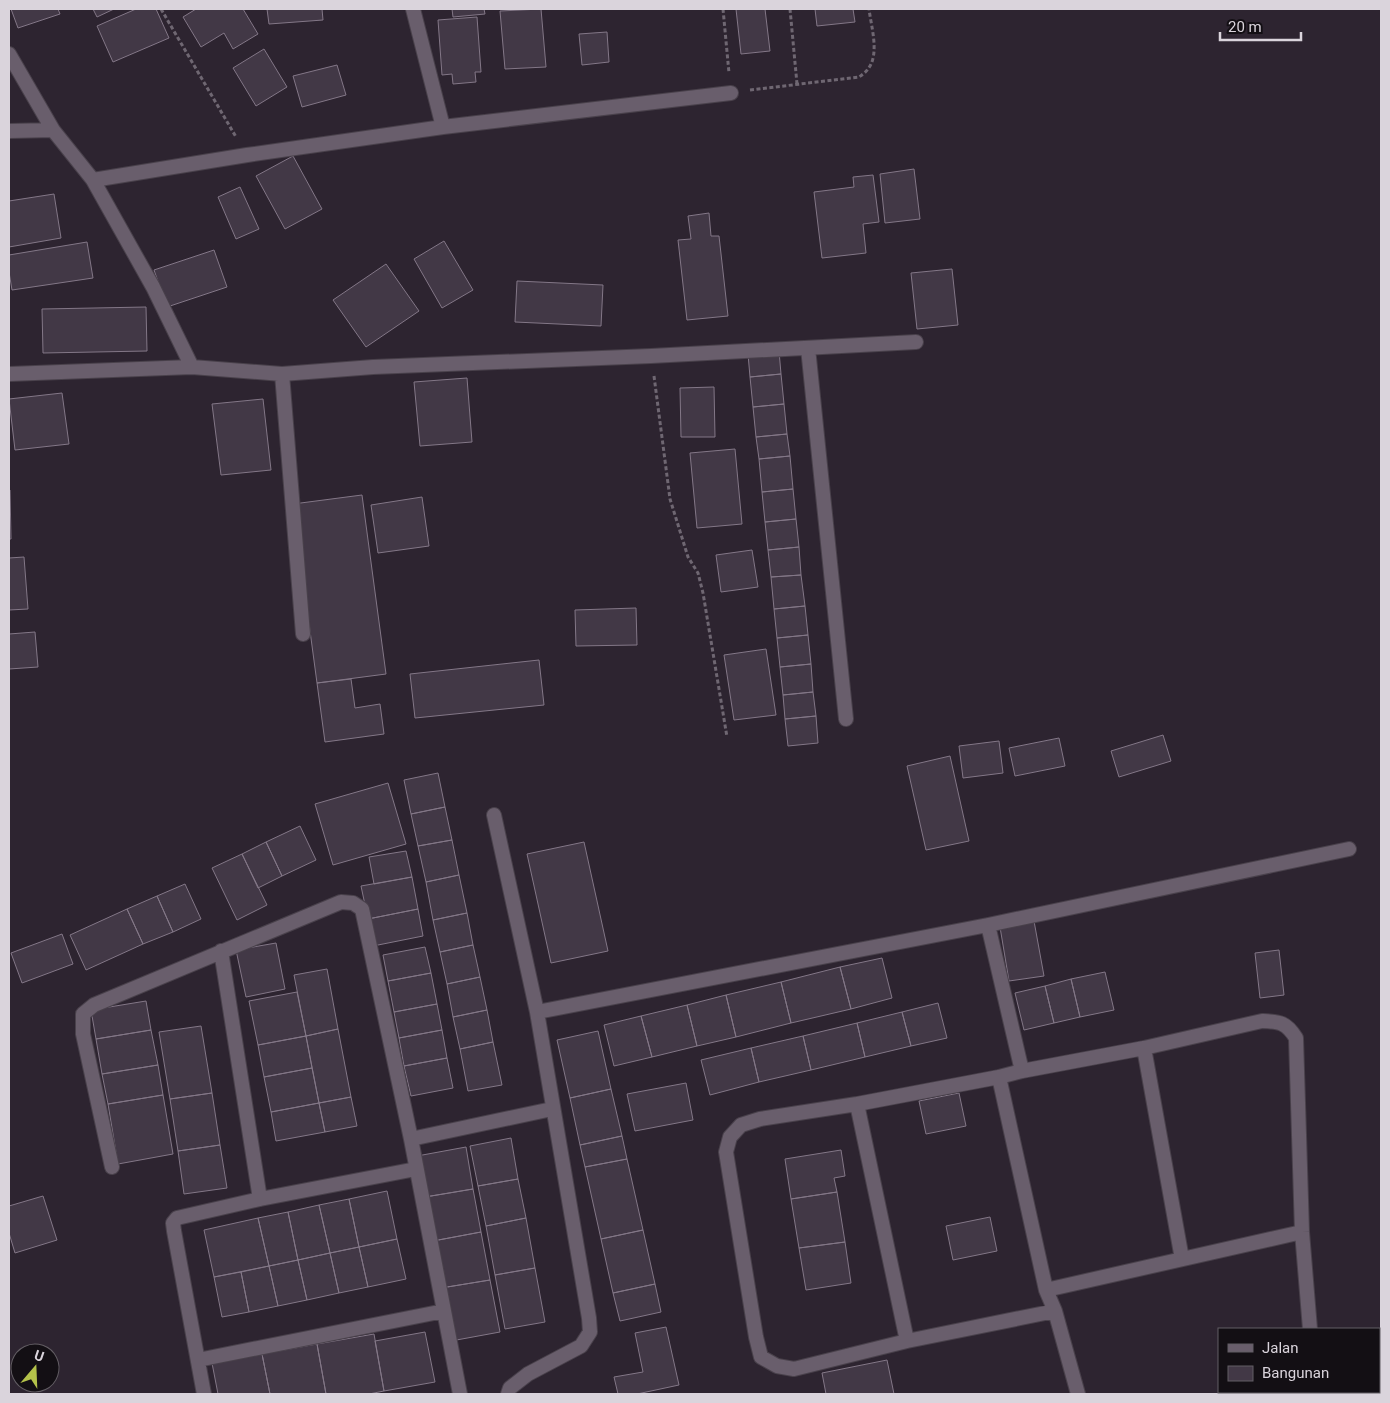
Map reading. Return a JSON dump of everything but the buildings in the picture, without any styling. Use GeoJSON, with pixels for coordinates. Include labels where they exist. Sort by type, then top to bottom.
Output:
{"type":"FeatureCollection","features":[{"type":"Feature","properties":{"kind":"street"},"geometry":{"type":"LineString","coordinates":[[414,9],[443,127]]}},
{"type":"Feature","properties":{"kind":"street"},"geometry":{"type":"LineString","coordinates":[[9,54],[53,130],[92,180],[153,286],[192,367]]}},
{"type":"Feature","properties":{"kind":"street"},"geometry":{"type":"LineString","coordinates":[[92,180],[247,155],[443,127],[731,93]]}},
{"type":"Feature","properties":{"kind":"street"},"geometry":{"type":"LineString","coordinates":[[9,131],[53,130]]}},
{"type":"Feature","properties":{"kind":"street"},"geometry":{"type":"LineString","coordinates":[[9,374],[192,367],[282,374],[383,366],[651,356],[916,342]]}},
{"type":"Feature","properties":{"kind":"street"},"geometry":{"type":"LineString","coordinates":[[808,348],[846,719]]}},
{"type":"Feature","properties":{"kind":"street"},"geometry":{"type":"LineString","coordinates":[[282,374],[303,634]]}},
{"type":"Feature","properties":{"kind":"street"},"geometry":{"type":"LineString","coordinates":[[494,815],[537,1012],[590,1332],[581,1346],[528,1374],[510,1388],[508,1394]]}},
{"type":"Feature","properties":{"kind":"street"},"geometry":{"type":"LineString","coordinates":[[537,1012],[988,925],[1350,849]]}},
{"type":"Feature","properties":{"kind":"street"},"geometry":{"type":"LineString","coordinates":[[112,1167],[83,1034],[84,1014],[94,1005],[221,951],[341,902],[353,903],[362,909],[411,1139],[460,1394]]}},
{"type":"Feature","properties":{"kind":"street"},"geometry":{"type":"LineString","coordinates":[[988,925],[1022,1071]]}},
{"type":"Feature","properties":{"kind":"street"},"geometry":{"type":"LineString","coordinates":[[221,951],[260,1199]]}},
{"type":"Feature","properties":{"kind":"street"},"geometry":{"type":"LineString","coordinates":[[1055,1312],[907,1341],[794,1369],[777,1366],[761,1357],[756,1337],[726,1152],[730,1137],[741,1125],[760,1119],[857,1104],[1144,1048],[1262,1022],[1278,1022],[1289,1027],[1296,1038],[1302,1232],[1310,1328]]}},
{"type":"Feature","properties":{"kind":"street"},"geometry":{"type":"LineString","coordinates":[[1144,1048],[1182,1260]]}},
{"type":"Feature","properties":{"kind":"street"},"geometry":{"type":"LineString","coordinates":[[999,1077],[1046,1290],[1055,1312],[1078,1394]]}},
{"type":"Feature","properties":{"kind":"street"},"geometry":{"type":"LineString","coordinates":[[857,1104],[907,1341]]}},
{"type":"Feature","properties":{"kind":"street"},"geometry":{"type":"LineString","coordinates":[[411,1139],[552,1109]]}},
{"type":"Feature","properties":{"kind":"street"},"geometry":{"type":"LineString","coordinates":[[204,1394],[173,1223],[178,1218],[260,1199],[416,1170]]}},
{"type":"Feature","properties":{"kind":"street"},"geometry":{"type":"LineString","coordinates":[[1046,1290],[1302,1232]]}},
{"type":"Feature","properties":{"kind":"street"},"geometry":{"type":"LineString","coordinates":[[198,1360],[444,1311]]}},
{"type":"Feature","properties":{"kind":"path"},"geometry":{"type":"LineString","coordinates":[[162,9],[247,155]]}},
{"type":"Feature","properties":{"kind":"path"},"geometry":{"type":"LineString","coordinates":[[723,9],[731,93],[859,77],[868,70],[873,60],[874,51],[869,9]]}},
{"type":"Feature","properties":{"kind":"path"},"geometry":{"type":"LineString","coordinates":[[790,9],[798,84]]}},
{"type":"Feature","properties":{"kind":"path"},"geometry":{"type":"LineString","coordinates":[[651,356],[670,500],[688,557],[698,573],[703,593],[727,736]]}}]}
